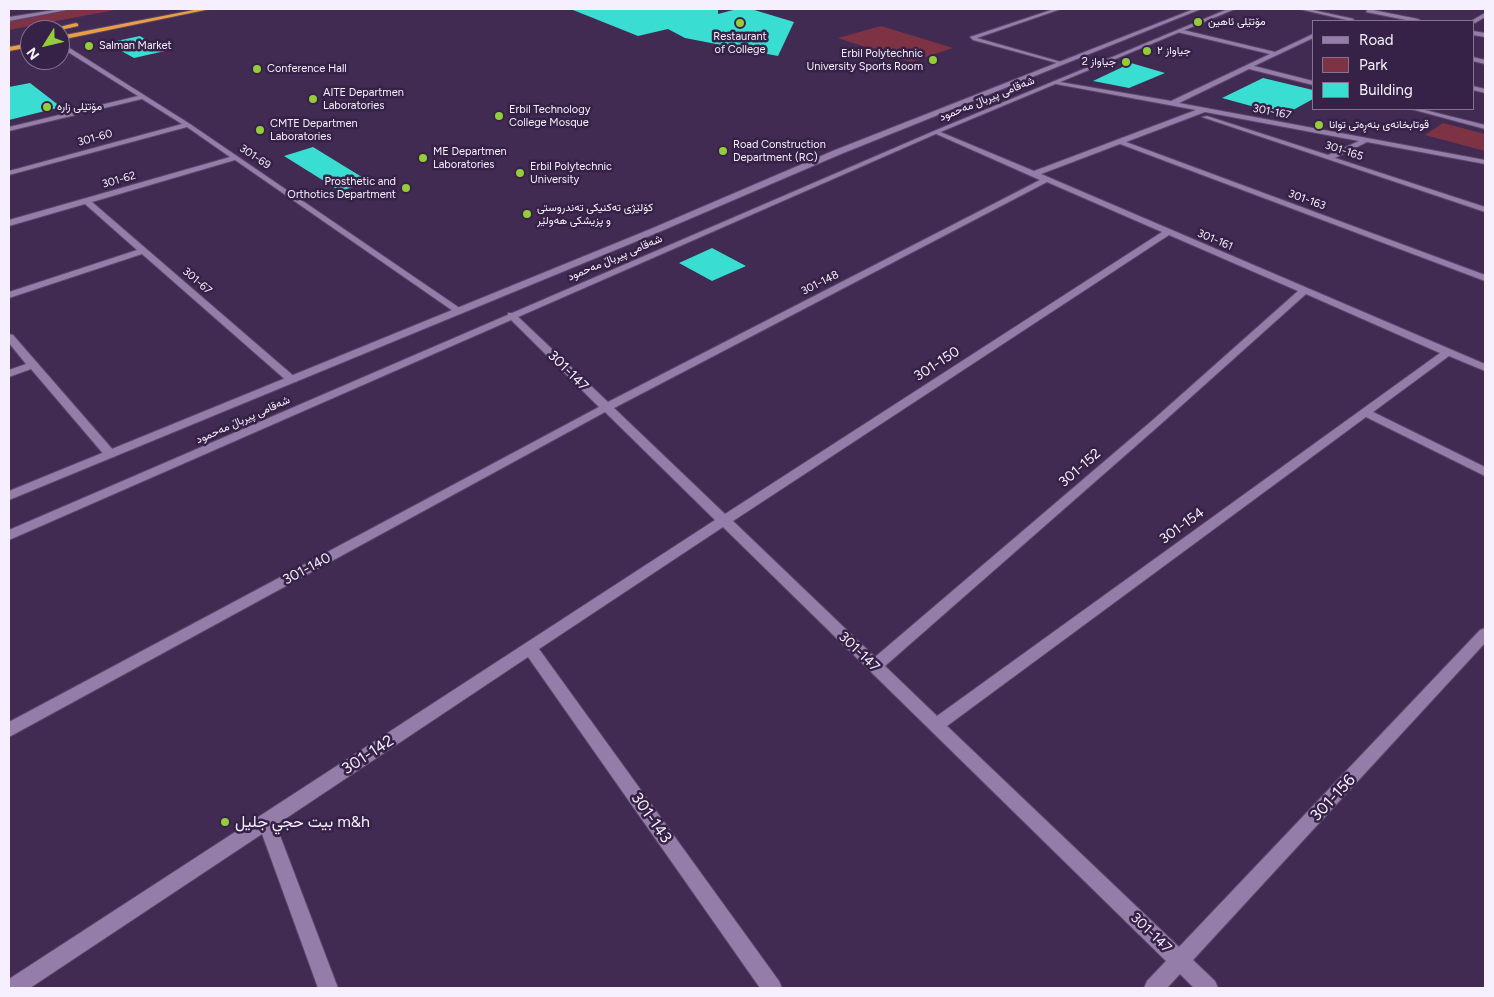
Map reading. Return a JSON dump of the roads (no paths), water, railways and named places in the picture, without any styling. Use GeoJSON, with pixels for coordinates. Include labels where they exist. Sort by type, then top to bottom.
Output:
{"type":"FeatureCollection","features":[{"type":"Feature","properties":{"kind":"highway"},"geometry":{"type":"LineString","coordinates":[[70,36],[207,9]]}},
{"type":"Feature","properties":{"kind":"highway"},"geometry":{"type":"LineString","coordinates":[[70,26],[86,23]]}},
{"type":"Feature","properties":{"kind":"street"},"geometry":{"type":"LineString","coordinates":[[9,20],[69,9]]}},
{"type":"Feature","properties":{"kind":"street"},"geometry":{"type":"LineString","coordinates":[[1058,9],[973,37],[1059,63]]}},
{"type":"Feature","properties":{"kind":"street","name":"شەقامی پیرباڵ مەحمود"},"geometry":{"type":"LineString","coordinates":[[9,535],[511,315],[838,152],[1198,9]]}},
{"type":"Feature","properties":{"kind":"street","name":"شەقامی پیرباڵ مەحمود"},"geometry":{"type":"LineString","coordinates":[[9,496],[459,310],[668,236],[936,132],[1232,9]]}},
{"type":"Feature","properties":{"kind":"street"},"geometry":{"type":"LineString","coordinates":[[1302,9],[1348,20],[1370,10],[1414,20]]}},
{"type":"Feature","properties":{"kind":"street"},"geometry":{"type":"LineString","coordinates":[[1474,21],[1485,15]]}},
{"type":"Feature","properties":{"kind":"street"},"geometry":{"type":"LineString","coordinates":[[1179,31],[1275,54]]}},
{"type":"Feature","properties":{"kind":"street"},"geometry":{"type":"LineString","coordinates":[[1171,104],[1312,36]]}},
{"type":"Feature","properties":{"kind":"street","name":"301-69"},"geometry":{"type":"LineString","coordinates":[[70,50],[188,126],[459,310]]}},
{"type":"Feature","properties":{"kind":"street"},"geometry":{"type":"LineString","coordinates":[[1249,67],[1312,83]]}},
{"type":"Feature","properties":{"kind":"street","name":"301-167"},"geometry":{"type":"LineString","coordinates":[[1056,82],[1171,104],[1200,112],[1485,162]]}},
{"type":"Feature","properties":{"kind":"street"},"geometry":{"type":"LineString","coordinates":[[9,129],[142,97]]}},
{"type":"Feature","properties":{"kind":"street"},"geometry":{"type":"LineString","coordinates":[[1418,110],[1485,127]]}},
{"type":"Feature","properties":{"kind":"street"},"geometry":{"type":"LineString","coordinates":[[1034,174],[1200,112]]}},
{"type":"Feature","properties":{"kind":"street","name":"301-165"},"geometry":{"type":"LineString","coordinates":[[1200,112],[1328,158],[1485,210]]}},
{"type":"Feature","properties":{"kind":"street","name":"301-60"},"geometry":{"type":"LineString","coordinates":[[9,173],[188,126]]}},
{"type":"Feature","properties":{"kind":"street","name":"301-161"},"geometry":{"type":"LineString","coordinates":[[936,132],[1485,368]]}},
{"type":"Feature","properties":{"kind":"street"},"geometry":{"type":"LineString","coordinates":[[1328,158],[1366,140]]}},
{"type":"Feature","properties":{"kind":"street","name":"301-163"},"geometry":{"type":"LineString","coordinates":[[1121,142],[1485,278]]}},
{"type":"Feature","properties":{"kind":"street","name":"301-62"},"geometry":{"type":"LineString","coordinates":[[9,223],[235,158]]}},
{"type":"Feature","properties":{"kind":"street","name":"301-148"},"geometry":{"type":"LineString","coordinates":[[605,408],[1047,180]]}},
{"type":"Feature","properties":{"kind":"street","name":"301-67"},"geometry":{"type":"LineString","coordinates":[[87,200],[292,380]]}},
{"type":"Feature","properties":{"kind":"street","name":"301-150"},"geometry":{"type":"LineString","coordinates":[[723,521],[1168,232]]}},
{"type":"Feature","properties":{"kind":"street"},"geometry":{"type":"LineString","coordinates":[[9,295],[145,250]]}},
{"type":"Feature","properties":{"kind":"street","name":"301-152"},"geometry":{"type":"LineString","coordinates":[[874,667],[1158,422],[1305,290]]}},
{"type":"Feature","properties":{"kind":"street","name":"301-147"},"geometry":{"type":"LineString","coordinates":[[511,315],[605,408],[1208,988]]}},
{"type":"Feature","properties":{"kind":"street"},"geometry":{"type":"LineString","coordinates":[[9,337],[110,454]]}},
{"type":"Feature","properties":{"kind":"street","name":"301-154"},"geometry":{"type":"LineString","coordinates":[[935,726],[1448,352]]}},
{"type":"Feature","properties":{"kind":"street"},"geometry":{"type":"LineString","coordinates":[[9,374],[32,365]]}},
{"type":"Feature","properties":{"kind":"street","name":"301-140"},"geometry":{"type":"LineString","coordinates":[[9,730],[605,408]]}},
{"type":"Feature","properties":{"kind":"street"},"geometry":{"type":"LineString","coordinates":[[1365,412],[1485,472]]}},
{"type":"Feature","properties":{"kind":"street","name":"301-142"},"geometry":{"type":"LineString","coordinates":[[13,988],[723,521]]}},
{"type":"Feature","properties":{"kind":"street","name":"301-156"},"geometry":{"type":"LineString","coordinates":[[1154,988],[1485,634]]}},
{"type":"Feature","properties":{"kind":"street","name":"301-143"},"geometry":{"type":"LineString","coordinates":[[530,648],[772,988]]}},
{"type":"Feature","properties":{"kind":"street"},"geometry":{"type":"LineString","coordinates":[[266,822],[328,988]]}},
{"type":"Feature","properties":{"kind":"place","name":"مۆتێلی ئاهین"},"geometry":{"type":"Point","coordinates":[1198,22]}},
{"type":"Feature","properties":{"kind":"place","name":"Restaurant of College"},"geometry":{"type":"Point","coordinates":[740,23]}},
{"type":"Feature","properties":{"kind":"place","name":"Salman Market"},"geometry":{"type":"Point","coordinates":[89,46]}},
{"type":"Feature","properties":{"kind":"place","name":"جیاواز ٢"},"geometry":{"type":"Point","coordinates":[1147,51]}},
{"type":"Feature","properties":{"kind":"place","name":"Erbil Polytechnic University Sports Room"},"geometry":{"type":"Point","coordinates":[933,60]}},
{"type":"Feature","properties":{"kind":"place","name":"جیاواز 2"},"geometry":{"type":"Point","coordinates":[1126,62]}},
{"type":"Feature","properties":{"kind":"place","name":"Conference Hall"},"geometry":{"type":"Point","coordinates":[257,69]}},
{"type":"Feature","properties":{"kind":"place","name":"AITE Departmen Laboratories"},"geometry":{"type":"Point","coordinates":[313,99]}},
{"type":"Feature","properties":{"kind":"place","name":"مۆتێلی زارە"},"geometry":{"type":"Point","coordinates":[47,107]}},
{"type":"Feature","properties":{"kind":"place","name":"Erbil Technology College Mosque"},"geometry":{"type":"Point","coordinates":[499,116]}},
{"type":"Feature","properties":{"kind":"place","name":"قوتابخانەی بنەڕەتی توانا"},"geometry":{"type":"Point","coordinates":[1319,125]}},
{"type":"Feature","properties":{"kind":"place","name":"CMTE Departmen Laboratories"},"geometry":{"type":"Point","coordinates":[260,130]}},
{"type":"Feature","properties":{"kind":"place","name":"Road Construction Department (RC)"},"geometry":{"type":"Point","coordinates":[723,151]}},
{"type":"Feature","properties":{"kind":"place","name":"ME Departmen Laboratories"},"geometry":{"type":"Point","coordinates":[423,158]}},
{"type":"Feature","properties":{"kind":"place","name":"Erbil Polytechnic University"},"geometry":{"type":"Point","coordinates":[520,173]}},
{"type":"Feature","properties":{"kind":"place","name":"Prosthetic and Orthotics Department"},"geometry":{"type":"Point","coordinates":[406,188]}},
{"type":"Feature","properties":{"kind":"place","name":"کۆلێژی تەکنیکی تەندروستی و پزیشکی هەولێر"},"geometry":{"type":"Point","coordinates":[527,214]}},
{"type":"Feature","properties":{"kind":"place","name":"بيت حجي جليل m&h"},"geometry":{"type":"Point","coordinates":[225,822]}}]}
